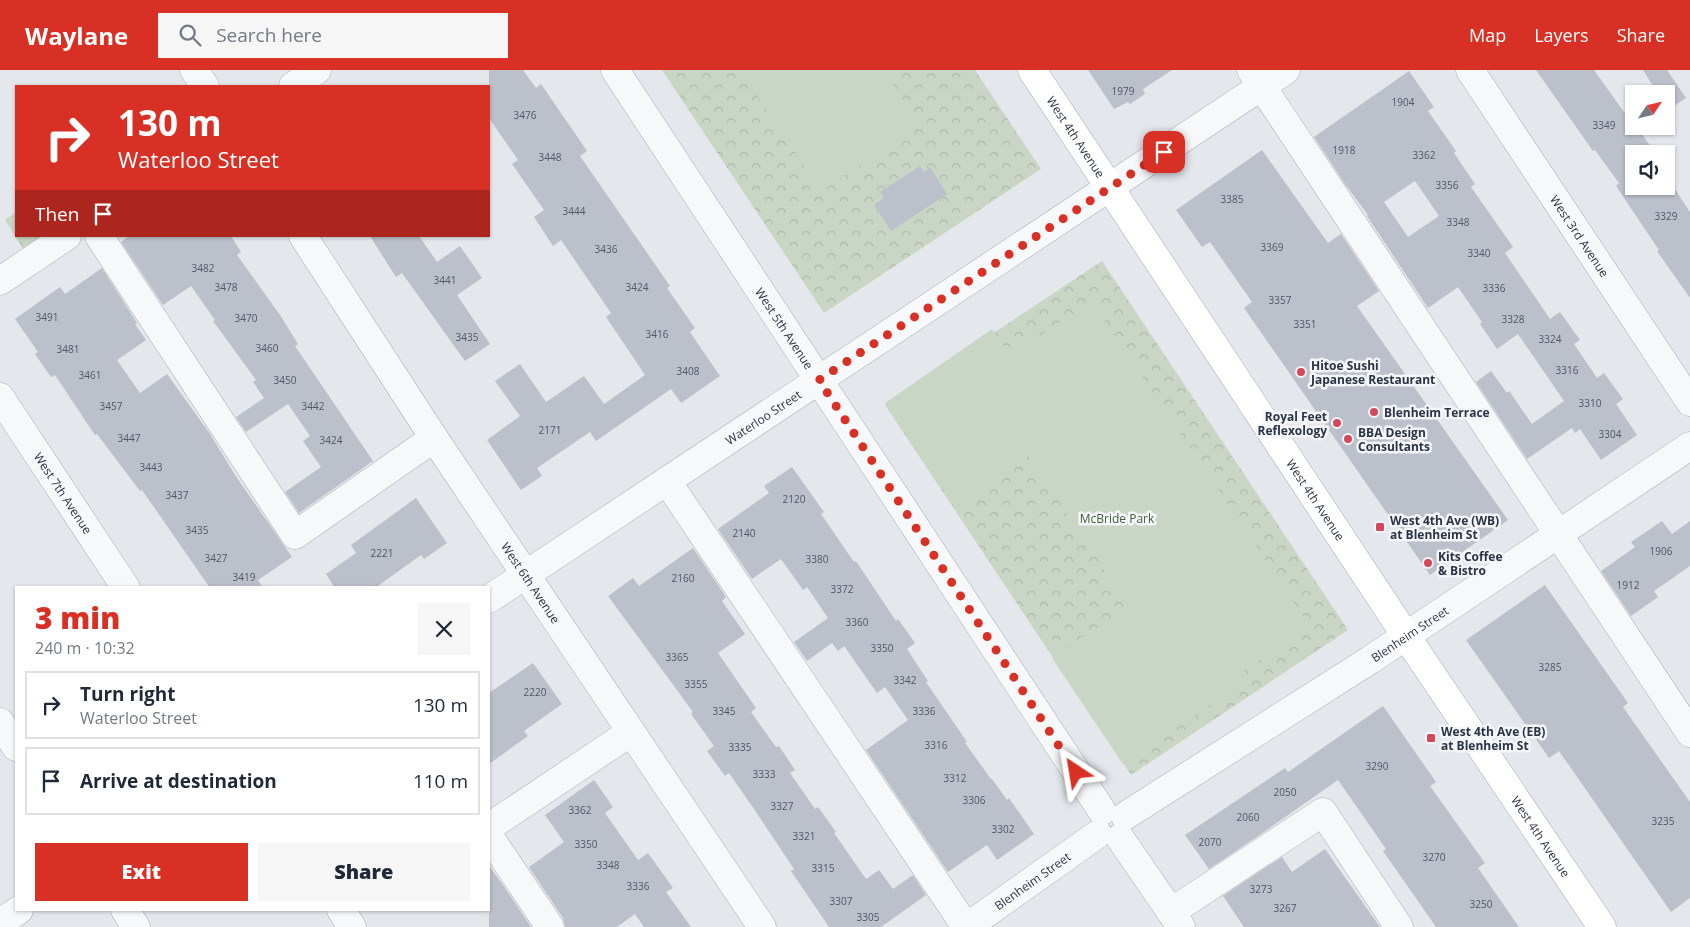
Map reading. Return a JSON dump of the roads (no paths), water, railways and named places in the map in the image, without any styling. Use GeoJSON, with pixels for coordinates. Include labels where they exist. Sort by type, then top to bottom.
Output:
{"type":"FeatureCollection","features":[{"type":"Feature","properties":{"kind":"main road","name":"West 4th Avenue"},"geometry":{"type":"LineString","coordinates":[[1032,70],[1406,636],[1602,927]]}},
{"type":"Feature","properties":{"kind":"street"},"geometry":{"type":"LineString","coordinates":[[194,70],[204,85]]}},
{"type":"Feature","properties":{"kind":"street"},"geometry":{"type":"LineString","coordinates":[[294,85],[317,70]]}},
{"type":"Feature","properties":{"kind":"street","name":"West 5th Avenue"},"geometry":{"type":"LineString","coordinates":[[615,70],[1176,920]]}},
{"type":"Feature","properties":{"kind":"street","name":"Waterloo Street"},"geometry":{"type":"LineString","coordinates":[[490,598],[1110,188],[1256,78],[1286,70]]}},
{"type":"Feature","properties":{"kind":"street","name":"West 3rd Avenue"},"geometry":{"type":"LineString","coordinates":[[1470,70],[1690,402]]}},
{"type":"Feature","properties":{"kind":"street"},"geometry":{"type":"LineString","coordinates":[[1256,78],[1690,733]]}},
{"type":"Feature","properties":{"kind":"street"},"geometry":{"type":"LineString","coordinates":[[0,280],[65,237]]}},
{"type":"Feature","properties":{"kind":"street"},"geometry":{"type":"LineString","coordinates":[[100,237],[295,535],[434,438]]}},
{"type":"Feature","properties":{"kind":"street","name":"West 6th Avenue"},"geometry":{"type":"LineString","coordinates":[[304,237],[434,438],[762,927]]}},
{"type":"Feature","properties":{"kind":"street","name":"West 7th Avenue"},"geometry":{"type":"LineString","coordinates":[[0,397],[125,586]]}},
{"type":"Feature","properties":{"kind":"street","name":"Blenheim Street"},"geometry":{"type":"LineString","coordinates":[[966,927],[1112,825],[1370,660],[1690,446]]}},
{"type":"Feature","properties":{"kind":"street"},"geometry":{"type":"LineString","coordinates":[[667,481],[966,927]]}},
{"type":"Feature","properties":{"kind":"street"},"geometry":{"type":"LineString","coordinates":[[0,722],[15,744]]}},
{"type":"Feature","properties":{"kind":"street"},"geometry":{"type":"LineString","coordinates":[[490,826],[631,732]]}},
{"type":"Feature","properties":{"kind":"street"},"geometry":{"type":"LineString","coordinates":[[1176,920],[1323,812],[1399,927]]}},
{"type":"Feature","properties":{"kind":"street"},"geometry":{"type":"LineString","coordinates":[[490,837],[550,927]]}},
{"type":"Feature","properties":{"kind":"street"},"geometry":{"type":"LineString","coordinates":[[0,923],[18,911]]}},
{"type":"Feature","properties":{"kind":"street"},"geometry":{"type":"LineString","coordinates":[[126,911],[136,927]]}},
{"type":"Feature","properties":{"kind":"street"},"geometry":{"type":"LineString","coordinates":[[342,911],[352,927]]}},
{"type":"Feature","properties":{"kind":"place","name":"Hitoe Sushi Japanese Restaurant"},"geometry":{"type":"Point","coordinates":[1301,372]}},
{"type":"Feature","properties":{"kind":"place","name":"Blenheim Terrace"},"geometry":{"type":"Point","coordinates":[1374,412]}},
{"type":"Feature","properties":{"kind":"place","name":"Royal Feet Reflexology"},"geometry":{"type":"Point","coordinates":[1337,423]}},
{"type":"Feature","properties":{"kind":"place","name":"BBA Design Consultants"},"geometry":{"type":"Point","coordinates":[1348,439]}},
{"type":"Feature","properties":{"kind":"place","name":"West 4th Ave (WB) at Blenheim St"},"geometry":{"type":"Point","coordinates":[1380,527]}},
{"type":"Feature","properties":{"kind":"place","name":"Kits Coffee & Bistro"},"geometry":{"type":"Point","coordinates":[1428,563]}},
{"type":"Feature","properties":{"kind":"place","name":"West 4th Ave (EB) at Blenheim St"},"geometry":{"type":"Point","coordinates":[1431,738]}},
{"type":"Feature","properties":{"kind":"park label","name":"McBride Park"},"geometry":{"type":"Point","coordinates":[1117,518]}}]}
